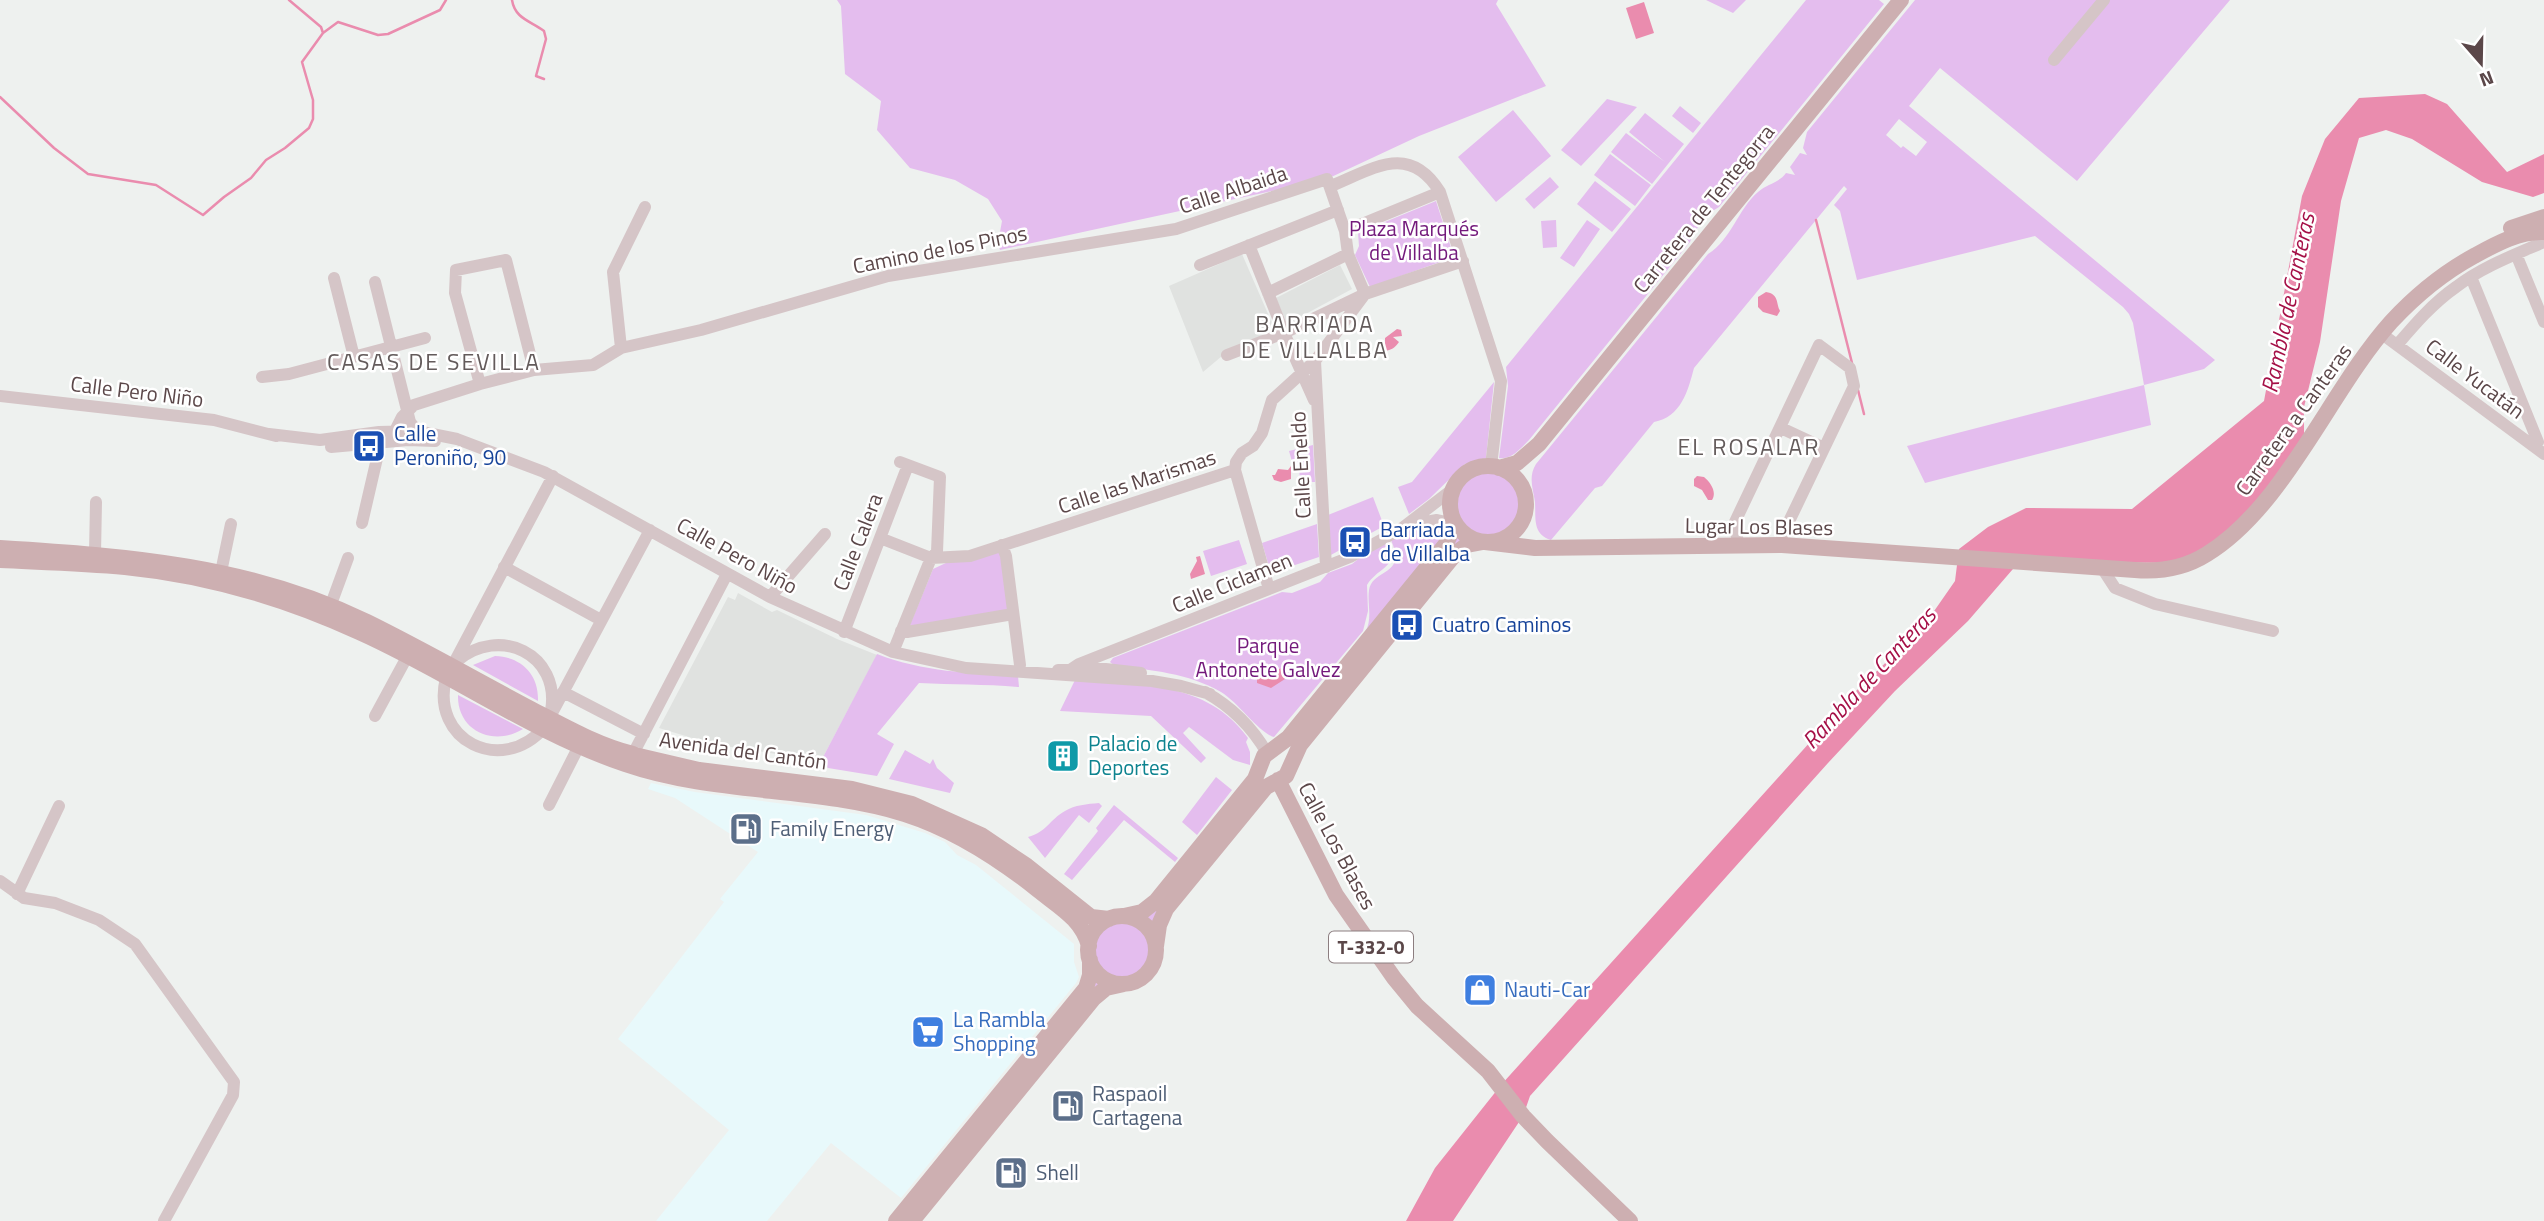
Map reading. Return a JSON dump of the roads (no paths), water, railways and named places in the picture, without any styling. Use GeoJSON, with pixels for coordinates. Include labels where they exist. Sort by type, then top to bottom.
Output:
{"type":"FeatureCollection","features":[{"type":"Feature","properties":{"kind":"main road","name":"Carretera de Tentegorra"},"geometry":{"type":"LineString","coordinates":[[1523,490],[1525,467],[1539,444],[1901,0]]}},
{"type":"Feature","properties":{"kind":"main road"},"geometry":{"type":"LineString","coordinates":[[2386,329],[2426,279],[2467,247],[2491,235],[2544,217]]}},
{"type":"Feature","properties":{"kind":"main road"},"geometry":{"type":"LineString","coordinates":[[2386,329],[2429,285],[2463,262],[2516,236],[2544,232]]}},
{"type":"Feature","properties":{"kind":"main road","name":"Carretera a Canteras"},"geometry":{"type":"LineString","coordinates":[[1957,558],[2160,570],[2188,563],[2218,546],[2254,514],[2386,329]]}},
{"type":"Feature","properties":{"kind":"main road","name":"Carretera de Tentegorra"},"geometry":{"type":"LineString","coordinates":[[1495,467],[1517,463],[1539,444]]}},
{"type":"Feature","properties":{"kind":"main road"},"geometry":{"type":"LineString","coordinates":[[912,1221],[1096,996],[1106,988],[1140,979],[1148,972],[1155,960],[1158,925],[1166,909],[1266,787],[1286,776],[1300,745],[1456,553],[1466,545],[1497,541],[1509,536],[1518,527],[1524,516],[1526,503],[1523,490],[1514,476],[1495,467],[1480,467],[1469,471],[1460,479],[1453,489],[1450,508],[1455,524],[1466,536],[1484,542]]}},
{"type":"Feature","properties":{"kind":"main road","name":"Lugar Los Blases"},"geometry":{"type":"LineString","coordinates":[[1524,516],[1536,541],[1545,547],[1560,548]]}},
{"type":"Feature","properties":{"kind":"main road"},"geometry":{"type":"LineString","coordinates":[[895,1221],[1086,988],[1090,975],[1089,953],[1096,929],[1116,918],[1138,914],[1150,907],[1255,779],[1266,757],[1288,738],[1415,583],[1448,541],[1455,524]]}},
{"type":"Feature","properties":{"kind":"main road","name":"Lugar Los Blases"},"geometry":{"type":"LineString","coordinates":[[1484,542],[1505,546],[1560,548],[1782,545],[1957,558]]}},
{"type":"Feature","properties":{"kind":"main road"},"geometry":{"type":"LineString","coordinates":[[0,548],[95,554],[220,572],[280,588],[330,607],[363,627]]}},
{"type":"Feature","properties":{"kind":"main road"},"geometry":{"type":"LineString","coordinates":[[0,560],[125,567],[195,578],[276,599],[363,627]]}},
{"type":"Feature","properties":{"kind":"main road","name":"Avenida del Cantón"},"geometry":{"type":"LineString","coordinates":[[363,627],[407,657],[449,673]]}},
{"type":"Feature","properties":{"kind":"main road","name":"Avenida del Cantón"},"geometry":{"type":"LineString","coordinates":[[363,627],[546,723],[579,746],[622,763],[665,775],[854,802],[905,814],[929,823],[975,845],[1020,876],[1079,923],[1089,953]]}},
{"type":"Feature","properties":{"kind":"main road","name":"Avenida del Cantón"},"geometry":{"type":"LineString","coordinates":[[546,723],[636,755],[699,770],[844,788],[912,804],[953,820],[981,835],[1027,866],[1091,916],[1116,918]]}},
{"type":"Feature","properties":{"kind":"main road"},"geometry":{"type":"LineString","coordinates":[[1266,757],[1280,751],[1286,755],[1290,766]]}},
{"type":"Feature","properties":{"kind":"main road"},"geometry":{"type":"LineString","coordinates":[[1266,757],[1265,776],[1278,780]]}},
{"type":"Feature","properties":{"kind":"main road","name":"Calle Los Blases"},"geometry":{"type":"LineString","coordinates":[[1278,780],[1336,895],[1355,925],[1417,1006],[1488,1071],[1523,1116],[1630,1221]]}},
{"type":"Feature","properties":{"kind":"main road"},"geometry":{"type":"LineString","coordinates":[[1116,918],[1137,920],[1146,926],[1156,946]]}},
{"type":"Feature","properties":{"kind":"main road"},"geometry":{"type":"LineString","coordinates":[[1089,953],[1094,969],[1103,978],[1124,984]]}},
{"type":"Feature","properties":{"kind":"street"},"geometry":{"type":"LineString","coordinates":[[2054,61],[2104,0]]}},
{"type":"Feature","properties":{"kind":"street","name":"Calle Albaida"},"geometry":{"type":"LineString","coordinates":[[1149,233],[1176,229],[1391,162],[1414,166],[1431,178],[1440,192]]}},
{"type":"Feature","properties":{"kind":"street"},"geometry":{"type":"LineString","coordinates":[[1329,182],[1345,231],[1348,254],[1365,294]]}},
{"type":"Feature","properties":{"kind":"street"},"geometry":{"type":"LineString","coordinates":[[1345,231],[1440,192],[1501,381],[1495,467]]}},
{"type":"Feature","properties":{"kind":"street"},"geometry":{"type":"LineString","coordinates":[[621,348],[613,272],[645,207]]}},
{"type":"Feature","properties":{"kind":"street"},"geometry":{"type":"LineString","coordinates":[[1200,265],[1338,210]]}},
{"type":"Feature","properties":{"kind":"street","name":"Camino de los Pinos"},"geometry":{"type":"LineString","coordinates":[[408,410],[420,402],[534,370],[593,365],[621,348],[701,330],[888,276],[1149,233]]}},
{"type":"Feature","properties":{"kind":"street"},"geometry":{"type":"LineString","coordinates":[[2397,345],[2436,303],[2471,277],[2544,242]]}},
{"type":"Feature","properties":{"kind":"street"},"geometry":{"type":"LineString","coordinates":[[1249,245],[1317,410]]}},
{"type":"Feature","properties":{"kind":"street"},"geometry":{"type":"LineString","coordinates":[[1268,293],[1348,254]]}},
{"type":"Feature","properties":{"kind":"street"},"geometry":{"type":"LineString","coordinates":[[2516,254],[2544,322]]}},
{"type":"Feature","properties":{"kind":"street"},"geometry":{"type":"LineString","coordinates":[[480,384],[455,293],[456,270],[506,260],[534,370]]}},
{"type":"Feature","properties":{"kind":"street"},"geometry":{"type":"LineString","coordinates":[[1227,355],[1284,333],[1365,294],[1463,261]]}},
{"type":"Feature","properties":{"kind":"street"},"geometry":{"type":"LineString","coordinates":[[2471,277],[2538,442]]}},
{"type":"Feature","properties":{"kind":"street"},"geometry":{"type":"LineString","coordinates":[[334,278],[354,357]]}},
{"type":"Feature","properties":{"kind":"street"},"geometry":{"type":"LineString","coordinates":[[374,282],[410,422],[417,431]]}},
{"type":"Feature","properties":{"kind":"street","name":"Calle las Marismas"},"geometry":{"type":"LineString","coordinates":[[931,558],[970,556],[1235,470],[1236,462],[1242,453],[1253,446],[1262,433],[1272,400],[1315,361],[1365,294]]}},
{"type":"Feature","properties":{"kind":"street","name":"Calle Yucatán"},"geometry":{"type":"LineString","coordinates":[[2386,329],[2397,345],[2538,442],[2544,454]]}},
{"type":"Feature","properties":{"kind":"street"},"geometry":{"type":"LineString","coordinates":[[262,377],[289,374],[425,338]]}},
{"type":"Feature","properties":{"kind":"street"},"geometry":{"type":"LineString","coordinates":[[1739,546],[1734,524],[1819,345],[1850,368],[1854,386],[1782,536],[1782,545]]}},
{"type":"Feature","properties":{"kind":"street","name":"Calle Eneldo"},"geometry":{"type":"LineString","coordinates":[[1315,361],[1326,567]]}},
{"type":"Feature","properties":{"kind":"street","name":"Calle Pero Niño"},"geometry":{"type":"LineString","coordinates":[[0,396],[214,420],[269,433],[311,447],[417,440],[445,443],[531,466]]}},
{"type":"Feature","properties":{"kind":"street"},"geometry":{"type":"LineString","coordinates":[[345,446],[390,436],[408,410]]}},
{"type":"Feature","properties":{"kind":"street"},"geometry":{"type":"LineString","coordinates":[[1781,428],[1824,448]]}},
{"type":"Feature","properties":{"kind":"street"},"geometry":{"type":"LineString","coordinates":[[395,431],[402,436],[416,435],[445,443]]}},
{"type":"Feature","properties":{"kind":"street","name":"Calle Pero Niño"},"geometry":{"type":"LineString","coordinates":[[269,433],[320,440],[417,431],[457,439],[553,476],[770,597],[893,652],[966,668],[1016,668],[1152,681],[1210,694]]}},
{"type":"Feature","properties":{"kind":"street"},"geometry":{"type":"LineString","coordinates":[[362,523],[379,442]]}},
{"type":"Feature","properties":{"kind":"street","name":"Calle Calera"},"geometry":{"type":"LineString","coordinates":[[844,632],[880,538],[904,464],[940,477],[937,552],[931,558]]}},
{"type":"Feature","properties":{"kind":"street"},"geometry":{"type":"LineString","coordinates":[[1235,470],[1269,589]]}},
{"type":"Feature","properties":{"kind":"street"},"geometry":{"type":"LineString","coordinates":[[553,476],[449,673],[443,699],[449,720],[465,740],[477,747],[491,751],[516,748],[526,744],[546,723],[650,530]]}},
{"type":"Feature","properties":{"kind":"street","name":"Calle Ciclamen"},"geometry":{"type":"LineString","coordinates":[[1075,666],[1350,557],[1401,529],[1453,489]]}},
{"type":"Feature","properties":{"kind":"street"},"geometry":{"type":"LineString","coordinates":[[95,554],[96,502]]}},
{"type":"Feature","properties":{"kind":"street","name":"Calle Ciclamen"},"geometry":{"type":"LineString","coordinates":[[1401,529],[1431,520],[1455,524]]}},
{"type":"Feature","properties":{"kind":"street"},"geometry":{"type":"LineString","coordinates":[[220,572],[231,524]]}},
{"type":"Feature","properties":{"kind":"street"},"geometry":{"type":"LineString","coordinates":[[770,597],[825,534]]}},
{"type":"Feature","properties":{"kind":"street"},"geometry":{"type":"LineString","coordinates":[[880,538],[931,558],[893,652]]}},
{"type":"Feature","properties":{"kind":"street"},"geometry":{"type":"LineString","coordinates":[[1002,545],[1013,614],[1016,668],[1070,670],[1075,666]]}},
{"type":"Feature","properties":{"kind":"street"},"geometry":{"type":"LineString","coordinates":[[330,607],[348,558]]}},
{"type":"Feature","properties":{"kind":"street"},"geometry":{"type":"LineString","coordinates":[[505,567],[601,620]]}},
{"type":"Feature","properties":{"kind":"street"},"geometry":{"type":"LineString","coordinates":[[2102,568],[2115,588],[2155,604],[2273,631]]}},
{"type":"Feature","properties":{"kind":"street"},"geometry":{"type":"LineString","coordinates":[[636,755],[644,734],[727,574]]}},
{"type":"Feature","properties":{"kind":"street"},"geometry":{"type":"LineString","coordinates":[[901,631],[1013,614]]}},
{"type":"Feature","properties":{"kind":"street"},"geometry":{"type":"LineString","coordinates":[[449,673],[465,654],[485,646],[506,645],[526,652],[542,667],[547,676],[552,697],[546,723]]}},
{"type":"Feature","properties":{"kind":"street"},"geometry":{"type":"LineString","coordinates":[[1108,653],[1105,661],[1112,670]]}},
{"type":"Feature","properties":{"kind":"street"},"geometry":{"type":"LineString","coordinates":[[375,716],[407,657]]}},
{"type":"Feature","properties":{"kind":"street","name":"Calle Pero Niño"},"geometry":{"type":"LineString","coordinates":[[1075,666],[1175,679],[1210,694],[1240,717],[1266,757]]}},
{"type":"Feature","properties":{"kind":"street"},"geometry":{"type":"LineString","coordinates":[[563,692],[644,734]]}},
{"type":"Feature","properties":{"kind":"street"},"geometry":{"type":"LineString","coordinates":[[549,805],[579,746]]}},
{"type":"Feature","properties":{"kind":"street"},"geometry":{"type":"LineString","coordinates":[[17,894],[59,806]]}},
{"type":"Feature","properties":{"kind":"street"},"geometry":{"type":"LineString","coordinates":[[0,881],[24,898],[55,903],[99,920],[135,944],[234,1082],[233,1095],[164,1221]]}},
{"type":"Feature","properties":{"kind":"water"},"geometry":{"type":"Polygon","coordinates":[[[1644,2],[1654,33],[1636,39],[1626,8],[1644,2]]]}},
{"type":"Feature","properties":{"kind":"water","name":"Rambla de Canteras"},"geometry":{"type":"Polygon","coordinates":[[[2425,94],[2447,104],[2507,172],[2544,154],[2544,193],[2533,197],[2482,182],[2412,139],[2386,130],[2359,138],[2341,201],[2320,342],[2304,407],[2304,446],[2269,495],[2188,563],[2019,562],[1968,621],[1895,691],[1828,763],[1530,1096],[1523,1116],[1453,1221],[1406,1221],[1435,1168],[1501,1085],[1857,690],[1923,627],[1955,581],[1959,549],[1988,527],[2026,508],[2132,509],[2264,401],[2302,196],[2325,139],[2359,98],[2425,94]]]}},
{"type":"Feature","properties":{"kind":"water"},"geometry":{"type":"Polygon","coordinates":[[[1766,292],[1776,299],[1780,311],[1777,316],[1763,312],[1758,307],[1758,297],[1766,292]]]}},
{"type":"Feature","properties":{"kind":"water"},"geometry":{"type":"Polygon","coordinates":[[[1397,329],[1401,330],[1402,336],[1393,337],[1399,342],[1389,350],[1380,350],[1385,338],[1397,329]]]}},
{"type":"Feature","properties":{"kind":"water"},"geometry":{"type":"Polygon","coordinates":[[[1291,466],[1291,479],[1281,482],[1274,480],[1272,475],[1275,475],[1278,469],[1288,470],[1291,466]]]}},
{"type":"Feature","properties":{"kind":"water"},"geometry":{"type":"Polygon","coordinates":[[[1697,476],[1704,477],[1711,485],[1714,491],[1712,500],[1708,500],[1702,490],[1694,486],[1697,476]]]}},
{"type":"Feature","properties":{"kind":"water"},"geometry":{"type":"Polygon","coordinates":[[[1200,556],[1205,574],[1191,579],[1196,557],[1200,556]]]}},
{"type":"Feature","properties":{"kind":"water"},"geometry":{"type":"Polygon","coordinates":[[[1282,668],[1285,679],[1271,688],[1257,683],[1257,677],[1282,668]]]}},
{"type":"Feature","properties":{"kind":"waterway"},"geometry":{"type":"LineString","coordinates":[[0,97],[54,148],[88,174],[156,185],[203,215],[251,178],[266,160],[309,128],[313,119],[313,100],[302,62],[323,33],[321,27],[289,0]]}},
{"type":"Feature","properties":{"kind":"waterway"},"geometry":{"type":"LineString","coordinates":[[323,33],[338,22],[378,35],[388,34],[440,10],[446,0]]}},
{"type":"Feature","properties":{"kind":"waterway"},"geometry":{"type":"LineString","coordinates":[[512,0],[520,16],[544,31],[546,39],[536,76],[544,79]]}},
{"type":"Feature","properties":{"kind":"waterway"},"geometry":{"type":"LineString","coordinates":[[1816,220],[1852,363]]}},
{"type":"Feature","properties":{"kind":"waterway"},"geometry":{"type":"LineString","coordinates":[[1858,390],[1864,414]]}},
{"type":"Feature","properties":{"kind":"place","name":"Calle Peroniño, 90"},"geometry":{"type":"Point","coordinates":[369,446]}},
{"type":"Feature","properties":{"kind":"place","name":"Barriada de Villalba"},"geometry":{"type":"Point","coordinates":[1355,542]}},
{"type":"Feature","properties":{"kind":"place","name":"Cuatro Caminos"},"geometry":{"type":"Point","coordinates":[1407,625]}},
{"type":"Feature","properties":{"kind":"place","name":"Palacio de Deportes"},"geometry":{"type":"Point","coordinates":[1063,756]}},
{"type":"Feature","properties":{"kind":"place","name":"Family Energy"},"geometry":{"type":"Point","coordinates":[746,829]}},
{"type":"Feature","properties":{"kind":"place","name":"Nauti-Car"},"geometry":{"type":"Point","coordinates":[1480,990]}},
{"type":"Feature","properties":{"kind":"place","name":"La Rambla Shopping"},"geometry":{"type":"Point","coordinates":[928,1032]}},
{"type":"Feature","properties":{"kind":"place","name":"Raspaoil Cartagena"},"geometry":{"type":"Point","coordinates":[1068,1106]}},
{"type":"Feature","properties":{"kind":"place","name":"Shell"},"geometry":{"type":"Point","coordinates":[1011,1173]}},
{"type":"Feature","properties":{"kind":"district","name":"BARRIADA DE VILLALBA"},"geometry":{"type":"Point","coordinates":[1315,337]}},
{"type":"Feature","properties":{"kind":"district","name":"CASAS DE SEVILLA"},"geometry":{"type":"Point","coordinates":[434,362]}},
{"type":"Feature","properties":{"kind":"district","name":"EL ROSALAR"},"geometry":{"type":"Point","coordinates":[1749,447]}},
{"type":"Feature","properties":{"kind":"park label","name":"Plaza Marqués de Villalba"},"geometry":{"type":"Point","coordinates":[1414,241]}},
{"type":"Feature","properties":{"kind":"park label","name":"Parque Antonete Galvez"},"geometry":{"type":"Point","coordinates":[1268,658]}}]}
